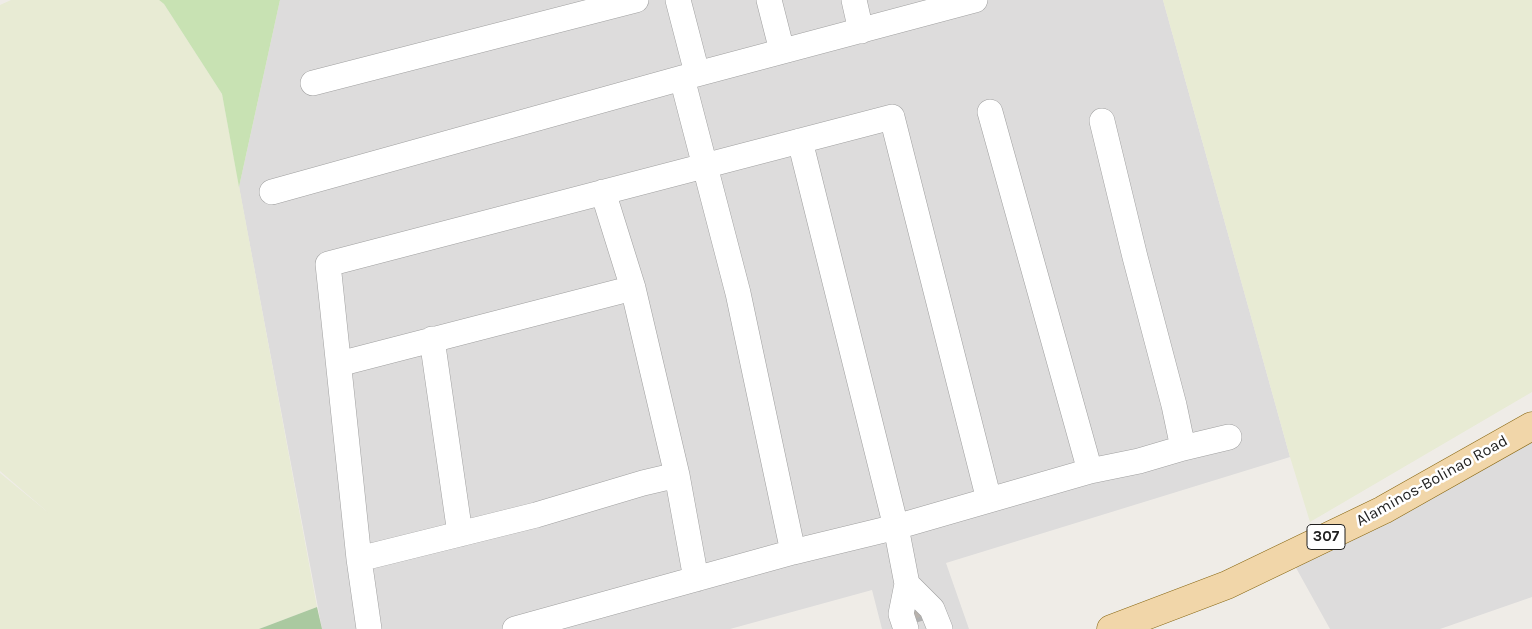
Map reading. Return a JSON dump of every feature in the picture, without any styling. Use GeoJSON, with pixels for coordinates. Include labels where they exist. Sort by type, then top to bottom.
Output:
{"type":"FeatureCollection","features":[{"type":"Feature","properties":{"kind":"main road","name":"Alaminos-Bolinao Road"},"geometry":{"type":"LineString","coordinates":[[1111,629],[1227,585],[1374,514],[1532,426]]}},
{"type":"Feature","properties":{"kind":"street"},"geometry":{"type":"LineString","coordinates":[[313,83],[636,0]]}},
{"type":"Feature","properties":{"kind":"street"},"geometry":{"type":"LineString","coordinates":[[678,0],[705,166],[738,293],[793,552]]}},
{"type":"Feature","properties":{"kind":"street"},"geometry":{"type":"LineString","coordinates":[[769,0],[782,51]]}},
{"type":"Feature","properties":{"kind":"street"},"geometry":{"type":"LineString","coordinates":[[854,0],[862,31]]}},
{"type":"Feature","properties":{"kind":"street"},"geometry":{"type":"LineString","coordinates":[[272,192],[689,75],[975,0]]}},
{"type":"Feature","properties":{"kind":"street"},"geometry":{"type":"LineString","coordinates":[[990,112],[1090,471]]}},
{"type":"Feature","properties":{"kind":"street"},"geometry":{"type":"LineString","coordinates":[[369,629],[359,559],[328,264],[892,117],[989,500]]}},
{"type":"Feature","properties":{"kind":"street"},"geometry":{"type":"LineString","coordinates":[[1102,121],[1135,258],[1174,405],[1183,448]]}},
{"type":"Feature","properties":{"kind":"street"},"geometry":{"type":"LineString","coordinates":[[800,141],[896,527],[907,584],[901,614],[906,629]]}},
{"type":"Feature","properties":{"kind":"street"},"geometry":{"type":"LineString","coordinates":[[604,192],[633,288],[677,475],[696,579]]}},
{"type":"Feature","properties":{"kind":"street"},"geometry":{"type":"LineString","coordinates":[[339,364],[633,288]]}},
{"type":"Feature","properties":{"kind":"street"},"geometry":{"type":"LineString","coordinates":[[432,339],[460,534]]}},
{"type":"Feature","properties":{"kind":"street"},"geometry":{"type":"LineString","coordinates":[[515,629],[793,552],[896,527],[1090,471],[1139,461],[1230,437]]}},
{"type":"Feature","properties":{"kind":"street"},"geometry":{"type":"LineString","coordinates":[[359,559],[536,515],[643,483],[677,475]]}},
{"type":"Feature","properties":{"kind":"street"},"geometry":{"type":"LineString","coordinates":[[907,584],[932,609],[940,629]]}},
{"type":"Feature","properties":{"kind":"shaded area"},"geometry":{"type":"Polygon","coordinates":[[[280,0],[1163,0],[1290,457],[946,563],[969,629],[882,629],[872,590],[730,629],[322,629],[239,187],[280,0]]]}},
{"type":"Feature","properties":{"kind":"shaded area"},"geometry":{"type":"Polygon","coordinates":[[[1532,441],[1532,597],[1440,629],[1330,629],[1295,566],[1532,441]]]}},
{"type":"Feature","properties":{"kind":"green space"},"geometry":{"type":"Polygon","coordinates":[[[11,0],[159,0],[164,4],[222,94],[317,607],[259,629],[0,629],[0,473],[50,514],[0,471],[0,5],[11,0]]]}},
{"type":"Feature","properties":{"kind":"green space"},"geometry":{"type":"Polygon","coordinates":[[[159,0],[280,0],[239,187],[222,94],[164,4],[159,0]]]}},
{"type":"Feature","properties":{"kind":"green space"},"geometry":{"type":"Polygon","coordinates":[[[1163,0],[1532,0],[1532,392],[1310,522],[1290,457],[1163,0]]]}},
{"type":"Feature","properties":{"kind":"green space"},"geometry":{"type":"Polygon","coordinates":[[[317,607],[322,629],[259,629],[317,607]]]}},
{"type":"Feature","properties":{"kind":"building"},"geometry":{"type":"Polygon","coordinates":[[[921,602],[925,615],[911,620],[907,607],[921,602]]]}}]}
